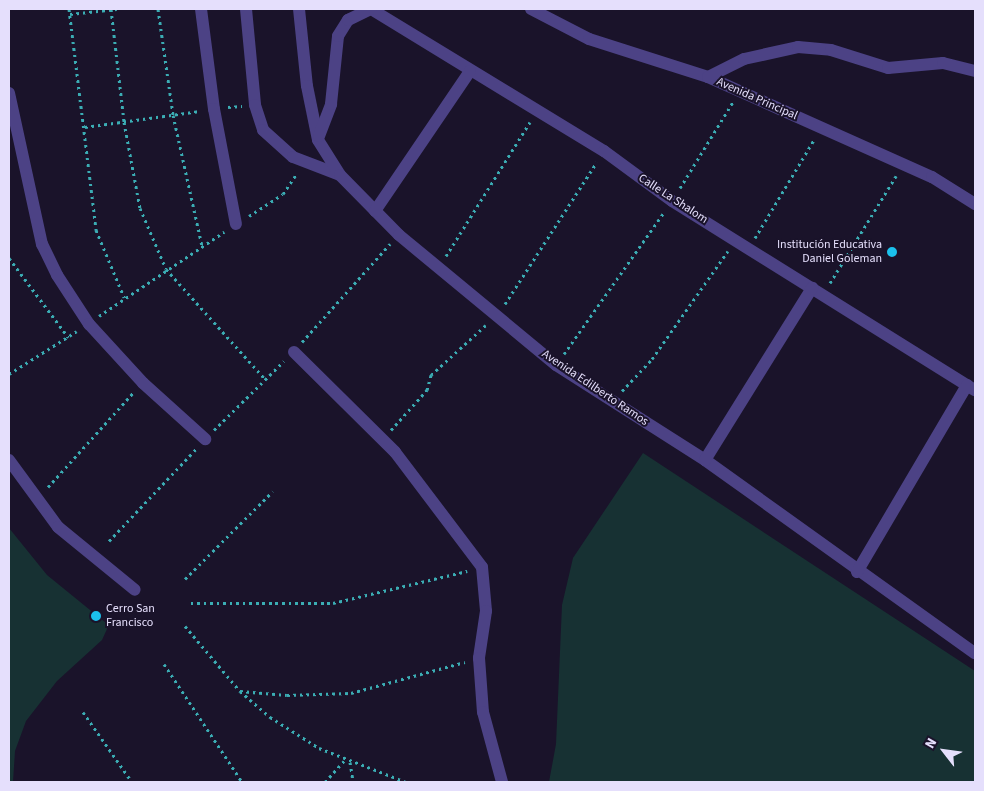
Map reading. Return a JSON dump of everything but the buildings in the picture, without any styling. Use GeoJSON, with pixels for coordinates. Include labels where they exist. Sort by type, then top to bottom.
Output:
{"type":"FeatureCollection","features":[{"type":"Feature","properties":{"kind":"street"},"geometry":{"type":"LineString","coordinates":[[202,9],[214,109],[236,224]]}},
{"type":"Feature","properties":{"kind":"street"},"geometry":{"type":"LineString","coordinates":[[246,9],[255,104],[263,130],[272,141],[304,162],[340,175]]}},
{"type":"Feature","properties":{"kind":"street","name":"Avenida Edilberto Ramos"},"geometry":{"type":"LineString","coordinates":[[299,9],[318,140],[340,175],[399,235],[556,365],[705,460],[857,572],[975,653]]}},
{"type":"Feature","properties":{"kind":"street"},"geometry":{"type":"LineString","coordinates":[[318,140],[331,104],[336,42],[349,15],[371,9]]}},
{"type":"Feature","properties":{"kind":"street","name":"Calle La Shalom"},"geometry":{"type":"LineString","coordinates":[[371,9],[604,151],[672,202],[750,247],[818,292],[971,387]]}},
{"type":"Feature","properties":{"kind":"street","name":"Avenida Principal"},"geometry":{"type":"LineString","coordinates":[[531,9],[589,39],[708,77],[903,164],[975,204]]}},
{"type":"Feature","properties":{"kind":"street"},"geometry":{"type":"LineString","coordinates":[[708,77],[744,59],[798,47],[831,50],[888,68],[943,63],[975,71]]}},
{"type":"Feature","properties":{"kind":"street"},"geometry":{"type":"LineString","coordinates":[[375,211],[470,70]]}},
{"type":"Feature","properties":{"kind":"street"},"geometry":{"type":"LineString","coordinates":[[9,94],[42,244],[57,275],[89,324],[143,384],[205,439]]}},
{"type":"Feature","properties":{"kind":"street"},"geometry":{"type":"LineString","coordinates":[[705,460],[818,292]]}},
{"type":"Feature","properties":{"kind":"street"},"geometry":{"type":"LineString","coordinates":[[294,352],[395,452],[482,567],[486,611],[479,658],[483,712],[502,782]]}},
{"type":"Feature","properties":{"kind":"street"},"geometry":{"type":"LineString","coordinates":[[857,572],[971,387]]}},
{"type":"Feature","properties":{"kind":"street"},"geometry":{"type":"LineString","coordinates":[[9,460],[58,527],[135,590]]}},
{"type":"Feature","properties":{"kind":"path"},"geometry":{"type":"LineString","coordinates":[[69,9],[85,127],[96,230],[124,296]]}},
{"type":"Feature","properties":{"kind":"path"},"geometry":{"type":"LineString","coordinates":[[111,9],[124,122],[140,208],[166,269],[264,378]]}},
{"type":"Feature","properties":{"kind":"path"},"geometry":{"type":"LineString","coordinates":[[70,14],[117,9]]}},
{"type":"Feature","properties":{"kind":"path"},"geometry":{"type":"LineString","coordinates":[[158,9],[172,115],[202,246]]}},
{"type":"Feature","properties":{"kind":"path"},"geometry":{"type":"LineString","coordinates":[[556,365],[672,202],[740,92]]}},
{"type":"Feature","properties":{"kind":"path"},"geometry":{"type":"LineString","coordinates":[[85,127],[255,104]]}},
{"type":"Feature","properties":{"kind":"path"},"geometry":{"type":"LineString","coordinates":[[439,268],[538,110]]}},
{"type":"Feature","properties":{"kind":"path"},"geometry":{"type":"LineString","coordinates":[[750,247],[822,128]]}},
{"type":"Feature","properties":{"kind":"path"},"geometry":{"type":"LineString","coordinates":[[9,374],[89,324],[124,296],[283,194],[304,162]]}},
{"type":"Feature","properties":{"kind":"path"},"geometry":{"type":"LineString","coordinates":[[818,292],[903,164]]}},
{"type":"Feature","properties":{"kind":"path"},"geometry":{"type":"LineString","coordinates":[[205,439],[294,352],[399,235]]}},
{"type":"Feature","properties":{"kind":"path"},"geometry":{"type":"LineString","coordinates":[[612,400],[652,359],[736,239]]}},
{"type":"Feature","properties":{"kind":"path"},"geometry":{"type":"LineString","coordinates":[[9,258],[68,337]]}},
{"type":"Feature","properties":{"kind":"path"},"geometry":{"type":"LineString","coordinates":[[108,541],[264,378],[294,352]]}},
{"type":"Feature","properties":{"kind":"path"},"geometry":{"type":"LineString","coordinates":[[48,487],[102,423],[143,384]]}},
{"type":"Feature","properties":{"kind":"path"},"geometry":{"type":"LineString","coordinates":[[186,578],[273,490]]}},
{"type":"Feature","properties":{"kind":"path"},"geometry":{"type":"LineString","coordinates":[[191,603],[333,603],[482,567]]}},
{"type":"Feature","properties":{"kind":"path"},"geometry":{"type":"LineString","coordinates":[[185,626],[240,691],[286,727],[320,748],[406,782]]}},
{"type":"Feature","properties":{"kind":"path"},"geometry":{"type":"LineString","coordinates":[[240,691],[287,695],[351,693],[479,658]]}},
{"type":"Feature","properties":{"kind":"path"},"geometry":{"type":"LineString","coordinates":[[164,664],[242,782]]}},
{"type":"Feature","properties":{"kind":"path"},"geometry":{"type":"LineString","coordinates":[[82,712],[132,782]]}},
{"type":"Feature","properties":{"kind":"path"},"geometry":{"type":"LineString","coordinates":[[325,782],[348,760]]}},
{"type":"Feature","properties":{"kind":"path"},"geometry":{"type":"LineString","coordinates":[[348,760],[353,782]]}},
{"type":"Feature","properties":{"kind":"green space"},"geometry":{"type":"Polygon","coordinates":[[[643,453],[975,671],[975,782],[549,782],[556,744],[562,605],[573,558],[643,453]]]}},
{"type":"Feature","properties":{"kind":"green space"},"geometry":{"type":"Polygon","coordinates":[[[9,528],[47,575],[106,623],[107,629],[102,640],[57,681],[26,721],[15,751],[13,782],[9,782],[9,528]]]}},
{"type":"Feature","properties":{"kind":"place","name":"Institución Educativa Daniel Goleman"},"geometry":{"type":"Point","coordinates":[892,252]}},
{"type":"Feature","properties":{"kind":"place","name":"Cerro San Francisco"},"geometry":{"type":"Point","coordinates":[96,616]}}]}
